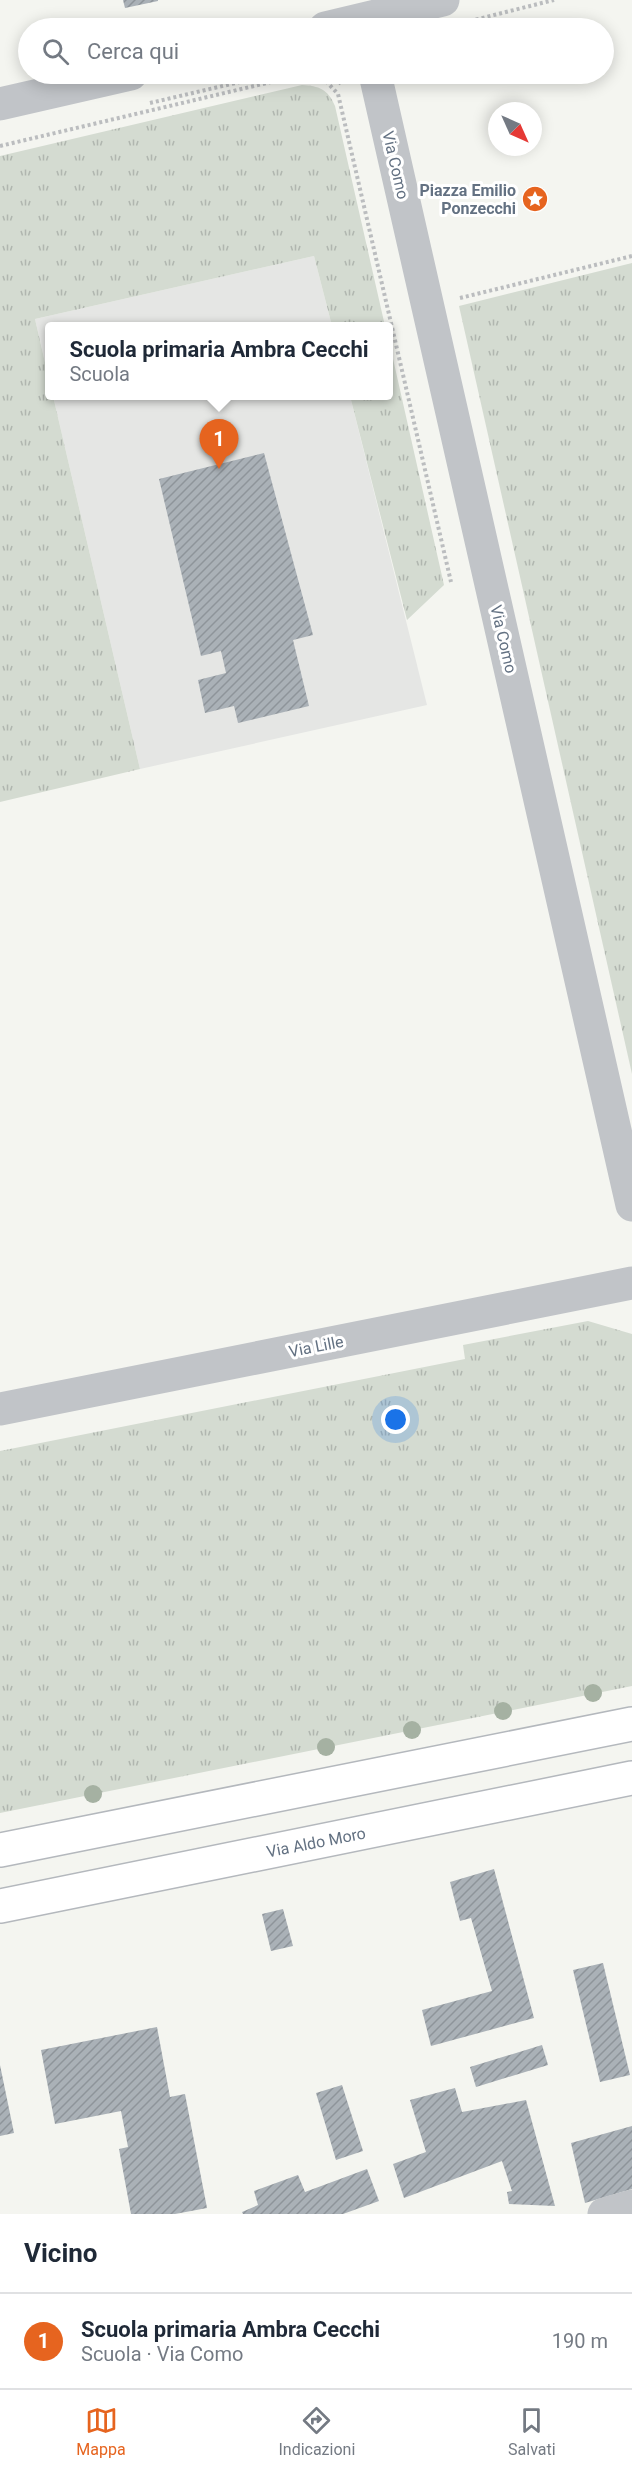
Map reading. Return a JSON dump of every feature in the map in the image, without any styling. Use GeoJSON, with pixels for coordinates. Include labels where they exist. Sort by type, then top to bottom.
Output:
{"type":"FeatureCollection","features":[{"type":"Feature","properties":{"kind":"main road"},"geometry":{"type":"LineString","coordinates":[[0,1850],[632,1724]]}},
{"type":"Feature","properties":{"kind":"main road","name":"Via Aldo Moro"},"geometry":{"type":"LineString","coordinates":[[0,1906],[632,1778]]}},
{"type":"Feature","properties":{"kind":"street"},"geometry":{"type":"LineString","coordinates":[[405,18],[453,11]]}},
{"type":"Feature","properties":{"kind":"street"},"geometry":{"type":"LineString","coordinates":[[0,104],[87,84]]}},
{"type":"Feature","properties":{"kind":"street","name":"Via Como"},"geometry":{"type":"LineString","coordinates":[[377,84],[632,1205]]}},
{"type":"Feature","properties":{"kind":"street","name":"Via Lille"},"geometry":{"type":"LineString","coordinates":[[0,1409],[632,1283]]}},
{"type":"Feature","properties":{"kind":"street"},"geometry":{"type":"LineString","coordinates":[[604,2214],[632,2206]]}},
{"type":"Feature","properties":{"kind":"path"},"geometry":{"type":"LineString","coordinates":[[453,11],[554,0]]}},
{"type":"Feature","properties":{"kind":"path"},"geometry":{"type":"LineString","coordinates":[[0,146],[263,84]]}},
{"type":"Feature","properties":{"kind":"path"},"geometry":{"type":"LineString","coordinates":[[329,84],[338,94],[391,322]]}},
{"type":"Feature","properties":{"kind":"path"},"geometry":{"type":"LineString","coordinates":[[428,305],[632,256]]}},
{"type":"Feature","properties":{"kind":"path"},"geometry":{"type":"LineString","coordinates":[[393,332],[451,582]]}},
{"type":"Feature","properties":{"kind":"shaded area"},"geometry":{"type":"Polygon","coordinates":[[[314,256],[331,322],[45,322],[45,363],[35,319],[314,256]]]}},
{"type":"Feature","properties":{"kind":"shaded area"},"geometry":{"type":"Polygon","coordinates":[[[54,400],[351,400],[427,705],[140,769],[54,400]]]}},
{"type":"Feature","properties":{"kind":"green space"},"geometry":{"type":"Polygon","coordinates":[[[302,85],[313,86],[326,92],[335,106],[384,322],[331,322],[314,256],[35,319],[45,363],[45,400],[54,400],[140,769],[0,802],[0,156],[302,85]]]}},
{"type":"Feature","properties":{"kind":"green space"},"geometry":{"type":"Polygon","coordinates":[[[632,263],[632,1074],[459,306],[632,263]]]}},
{"type":"Feature","properties":{"kind":"green space"},"geometry":{"type":"Polygon","coordinates":[[[393,359],[444,585],[407,620],[351,400],[393,400],[393,359]]]}},
{"type":"Feature","properties":{"kind":"green space"},"geometry":{"type":"Polygon","coordinates":[[[588,1321],[632,1334],[632,1686],[0,1813],[0,1451],[465,1359],[463,1345],[588,1321]]]}},
{"type":"Feature","properties":{"kind":"building"},"geometry":{"type":"Polygon","coordinates":[[[123,0],[158,0],[158,1],[125,8],[123,0]]]}},
{"type":"Feature","properties":{"kind":"building"},"geometry":{"type":"Polygon","coordinates":[[[264,453],[313,635],[293,640],[309,706],[238,723],[234,706],[205,713],[198,680],[226,673],[221,651],[201,656],[159,479],[264,453]]]}},
{"type":"Feature","properties":{"kind":"building"},"geometry":{"type":"Polygon","coordinates":[[[494,1869],[534,2018],[431,2046],[422,2010],[492,1991],[471,1918],[460,1921],[450,1882],[494,1869]]]}},
{"type":"Feature","properties":{"kind":"building"},"geometry":{"type":"Polygon","coordinates":[[[283,1909],[293,1946],[271,1951],[262,1914],[283,1909]]]}},
{"type":"Feature","properties":{"kind":"building"},"geometry":{"type":"Polygon","coordinates":[[[603,1963],[630,2075],[600,2082],[573,1970],[603,1963]]]}},
{"type":"Feature","properties":{"kind":"building"},"geometry":{"type":"Polygon","coordinates":[[[157,2027],[170,2097],[185,2094],[207,2208],[175,2214],[131,2214],[119,2149],[128,2147],[121,2111],[55,2124],[41,2050],[157,2027]]]}},
{"type":"Feature","properties":{"kind":"building"},"geometry":{"type":"Polygon","coordinates":[[[542,2045],[548,2065],[476,2087],[470,2067],[542,2045]]]}},
{"type":"Feature","properties":{"kind":"building"},"geometry":{"type":"Polygon","coordinates":[[[0,2065],[14,2133],[0,2136],[0,2065]]]}},
{"type":"Feature","properties":{"kind":"building"},"geometry":{"type":"Polygon","coordinates":[[[342,2085],[363,2151],[336,2160],[316,2093],[342,2085]]]}},
{"type":"Feature","properties":{"kind":"building"},"geometry":{"type":"Polygon","coordinates":[[[455,2088],[462,2112],[526,2100],[555,2206],[509,2204],[507,2192],[512,2191],[502,2161],[404,2198],[393,2164],[426,2152],[410,2100],[455,2088]]]}},
{"type":"Feature","properties":{"kind":"building"},"geometry":{"type":"Polygon","coordinates":[[[632,2126],[632,2189],[585,2203],[571,2143],[632,2126]]]}},
{"type":"Feature","properties":{"kind":"building"},"geometry":{"type":"Polygon","coordinates":[[[367,2169],[379,2201],[343,2214],[243,2214],[242,2212],[258,2205],[254,2191],[298,2175],[305,2192],[367,2169]]]}},
{"type":"Feature","properties":{"kind":"place","name":"Piazza Emilio Ponzecchi"},"geometry":{"type":"Point","coordinates":[535,199]}},
{"type":"Feature","properties":{"kind":"place","name":"Scuola primaria Ambra Cecchi"},"geometry":{"type":"Point","coordinates":[219,469]}}]}
